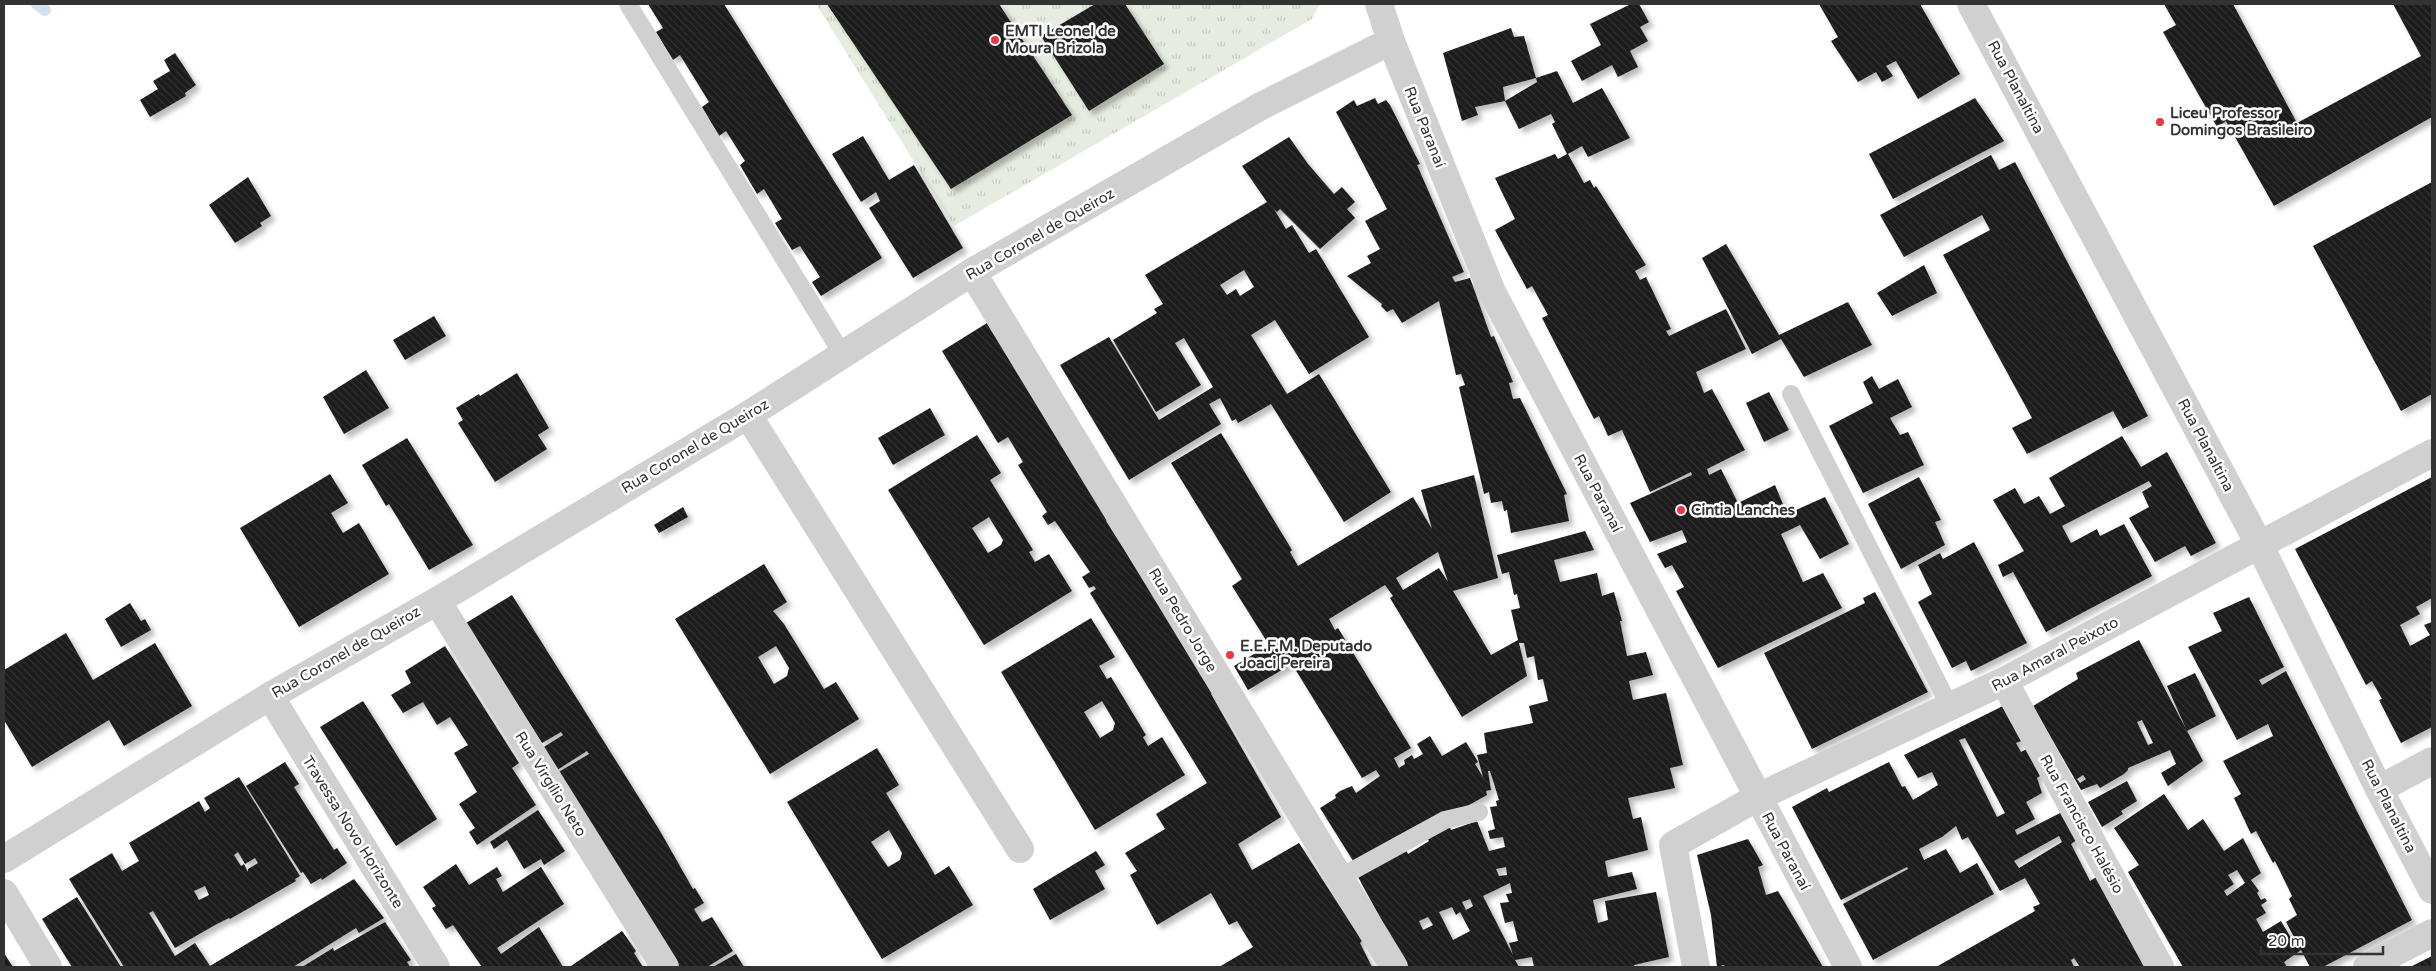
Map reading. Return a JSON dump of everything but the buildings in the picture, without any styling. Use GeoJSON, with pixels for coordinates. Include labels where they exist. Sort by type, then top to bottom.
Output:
{"type":"FeatureCollection","features":[{"type":"Feature","properties":{"kind":"street","name":"Rua Paranaí"},"geometry":{"type":"LineString","coordinates":[[1379,4],[1390,42],[1492,292],[1848,967]]}},
{"type":"Feature","properties":{"kind":"street","name":"Rua Planaltina"},"geometry":{"type":"LineString","coordinates":[[1971,4],[2260,546],[2379,789],[2432,890]]}},
{"type":"Feature","properties":{"kind":"street","name":"Rua Coronel de Queiroz"},"geometry":{"type":"LineString","coordinates":[[4,859],[270,696],[437,600],[748,415],[972,272],[1261,106],[1390,42]]}},
{"type":"Feature","properties":{"kind":"street","name":"Rua Pedro Jorge"},"geometry":{"type":"LineString","coordinates":[[972,272],[1394,967]]}},
{"type":"Feature","properties":{"kind":"street"},"geometry":{"type":"LineString","coordinates":[[748,415],[1020,849]]}},
{"type":"Feature","properties":{"kind":"street","name":"Rua Amaral Peixoto"},"geometry":{"type":"LineString","coordinates":[[1696,967],[1673,845],[1758,797],[2004,681],[2432,453]]}},
{"type":"Feature","properties":{"kind":"street","name":"Rua Virgílio Neto"},"geometry":{"type":"LineString","coordinates":[[437,600],[665,967]]}},
{"type":"Feature","properties":{"kind":"street","name":"Rua Francisco Halésio"},"geometry":{"type":"LineString","coordinates":[[2004,681],[2160,967]]}},
{"type":"Feature","properties":{"kind":"street","name":"Travessa Novo Horizonte"},"geometry":{"type":"LineString","coordinates":[[270,696],[436,967]]}},
{"type":"Feature","properties":{"kind":"street"},"geometry":{"type":"LineString","coordinates":[[2379,789],[2432,761]]}},
{"type":"Feature","properties":{"kind":"street"},"geometry":{"type":"LineString","coordinates":[[4,893],[48,967]]}},
{"type":"Feature","properties":{"kind":"street"},"geometry":{"type":"LineString","coordinates":[[2367,967],[2432,933]]}},
{"type":"Feature","properties":{"kind":"lane"},"geometry":{"type":"LineString","coordinates":[[628,4],[843,355]]}},
{"type":"Feature","properties":{"kind":"lane"},"geometry":{"type":"LineString","coordinates":[[1791,394],[1950,707]]}},
{"type":"Feature","properties":{"kind":"lane"},"geometry":{"type":"LineString","coordinates":[[1339,878],[1445,820],[1479,812]]}},
{"type":"Feature","properties":{"kind":"green space"},"geometry":{"type":"Polygon","coordinates":[[[816,4],[1320,4],[1312,19],[954,226],[816,4]]]}},
{"type":"Feature","properties":{"kind":"waterway"},"geometry":{"type":"LineString","coordinates":[[37,4],[45,10]]}},
{"type":"Feature","properties":{"kind":"place","name":"EMTI Leonel de Moura Brizola"},"geometry":{"type":"Point","coordinates":[995,40]}},
{"type":"Feature","properties":{"kind":"place","name":"Liceu Professor Domingos Brasileiro"},"geometry":{"type":"Point","coordinates":[2160,122]}},
{"type":"Feature","properties":{"kind":"place","name":"Cintia Lanches"},"geometry":{"type":"Point","coordinates":[1681,510]}},
{"type":"Feature","properties":{"kind":"place","name":"E.E.F.M. Deputado Joaci Pereira"},"geometry":{"type":"Point","coordinates":[1230,655]}}]}
